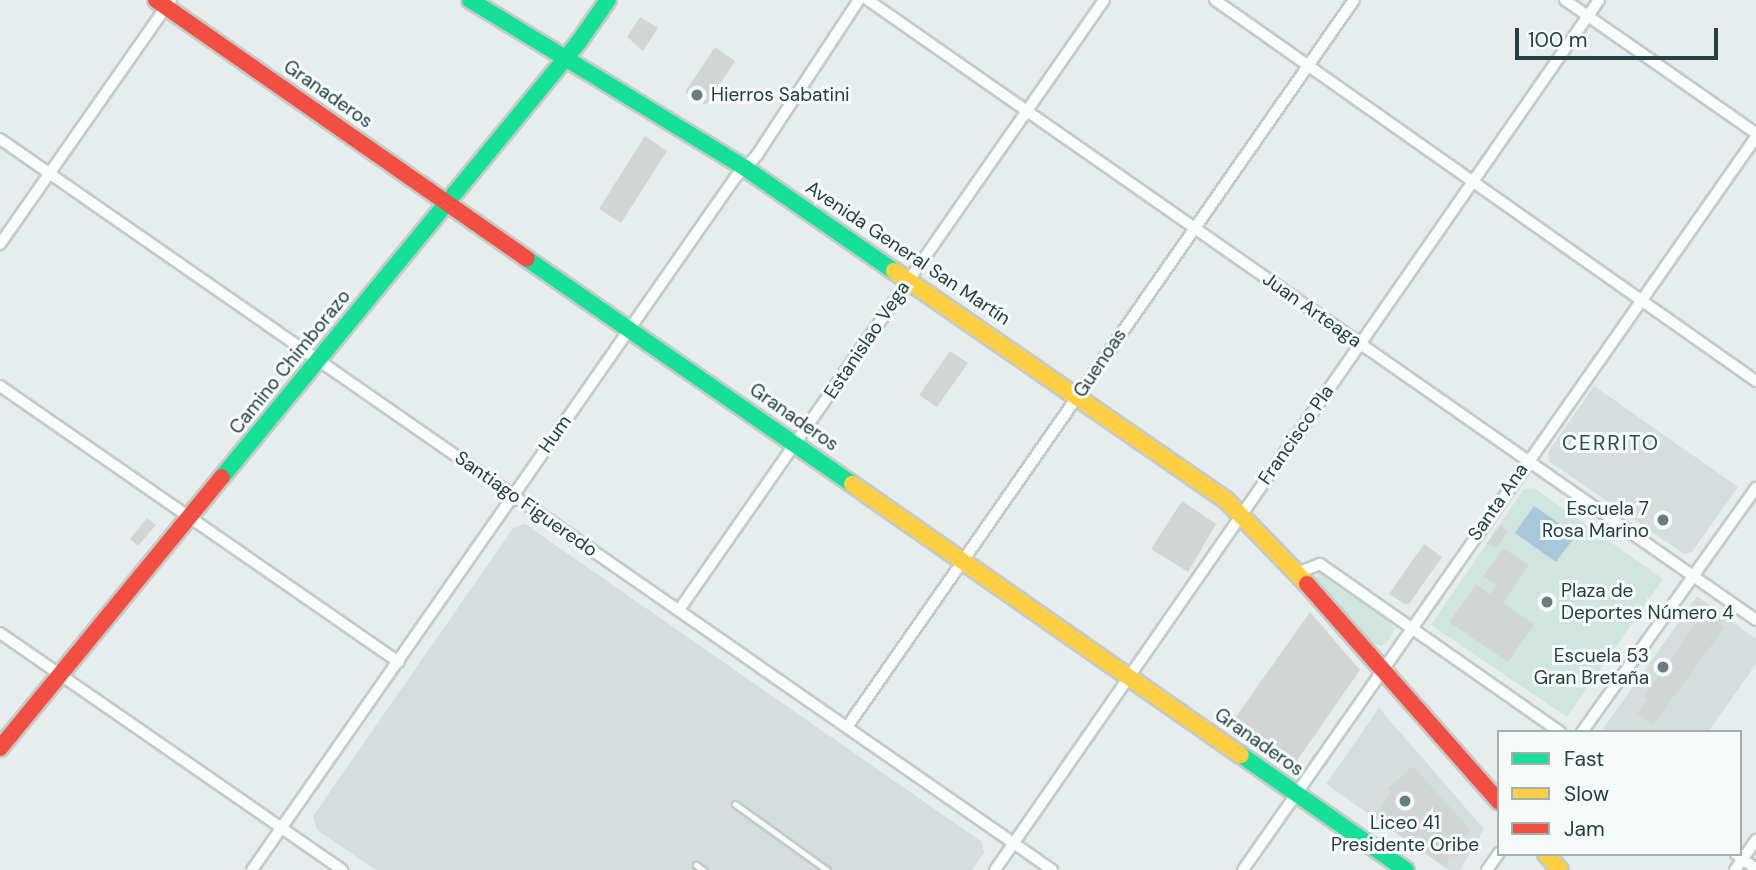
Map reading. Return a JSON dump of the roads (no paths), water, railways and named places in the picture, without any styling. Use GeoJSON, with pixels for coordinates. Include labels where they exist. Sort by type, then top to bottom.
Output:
{"type":"FeatureCollection","features":[{"type":"Feature","properties":{"kind":"street","name":"Avenida General San Martín"},"geometry":{"type":"LineString","coordinates":[[470,0],[745,168],[1077,395],[1242,514],[1497,800]]}},
{"type":"Feature","properties":{"kind":"street","name":"Camino Chimborazo"},"geometry":{"type":"LineString","coordinates":[[0,748],[566,57],[608,0]]}},
{"type":"Feature","properties":{"kind":"street","name":"Hum"},"geometry":{"type":"LineString","coordinates":[[252,870],[630,328],[745,168],[859,0]]}},
{"type":"Feature","properties":{"kind":"street","name":"Juan Arteaga"},"geometry":{"type":"LineString","coordinates":[[868,0],[1025,113],[1194,227],[1756,620]]}},
{"type":"Feature","properties":{"kind":"street","name":"Estanislao Vega"},"geometry":{"type":"LineString","coordinates":[[679,610],[1104,0]]}},
{"type":"Feature","properties":{"kind":"street"},"geometry":{"type":"LineString","coordinates":[[1215,0],[1756,381]]}},
{"type":"Feature","properties":{"kind":"street","name":"Guenoas"},"geometry":{"type":"LineString","coordinates":[[847,727],[1354,0]]}},
{"type":"Feature","properties":{"kind":"street"},"geometry":{"type":"LineString","coordinates":[[1565,0],[1756,135]]}},
{"type":"Feature","properties":{"kind":"street","name":"Francisco Pla"},"geometry":{"type":"LineString","coordinates":[[995,870],[1598,0]]}},
{"type":"Feature","properties":{"kind":"street"},"geometry":{"type":"LineString","coordinates":[[0,244],[165,2]]}},
{"type":"Feature","properties":{"kind":"street","name":"Granaderos"},"geometry":{"type":"LineString","coordinates":[[165,2],[1406,870]]}},
{"type":"Feature","properties":{"kind":"street","name":"Santa Ana"},"geometry":{"type":"LineString","coordinates":[[1243,870],[1526,460],[1756,135]]}},
{"type":"Feature","properties":{"kind":"street","name":"Santiago Figueredo"},"geometry":{"type":"LineString","coordinates":[[0,139],[1052,870]]}},
{"type":"Feature","properties":{"kind":"street"},"geometry":{"type":"LineString","coordinates":[[0,386],[399,662]]}},
{"type":"Feature","properties":{"kind":"street"},"geometry":{"type":"LineString","coordinates":[[1583,730],[1756,488]]}},
{"type":"Feature","properties":{"kind":"street"},"geometry":{"type":"LineString","coordinates":[[1297,573],[1320,564],[1557,730]]}},
{"type":"Feature","properties":{"kind":"street"},"geometry":{"type":"LineString","coordinates":[[0,633],[342,870]]}},
{"type":"Feature","properties":{"kind":"street"},"geometry":{"type":"LineString","coordinates":[[1742,854],[1756,840]]}},
{"type":"Feature","properties":{"kind":"street"},"geometry":{"type":"LineString","coordinates":[[1548,856],[1560,870]]}},
{"type":"Feature","properties":{"kind":"street"},"geometry":{"type":"LineString","coordinates":[[1735,870],[1739,857],[1756,869]]}},
{"type":"Feature","properties":{"kind":"lane"},"geometry":{"type":"LineString","coordinates":[[735,804],[827,870]]}},
{"type":"Feature","properties":{"kind":"lane"},"geometry":{"type":"LineString","coordinates":[[809,870],[815,861]]}},
{"type":"Feature","properties":{"kind":"lane"},"geometry":{"type":"LineString","coordinates":[[696,865],[702,870]]}},
{"type":"Feature","properties":{"kind":"water"},"geometry":{"type":"Polygon","coordinates":[[[1534,506],[1576,535],[1556,562],[1515,533],[1534,506]]]}},
{"type":"Feature","properties":{"kind":"place","name":"Hierros Sabatini"},"geometry":{"type":"Point","coordinates":[697,95]}},
{"type":"Feature","properties":{"kind":"place","name":"Escuela 7 Rosa Marino"},"geometry":{"type":"Point","coordinates":[1663,520]}},
{"type":"Feature","properties":{"kind":"place","name":"Plaza de Deportes Número 4"},"geometry":{"type":"Point","coordinates":[1547,602]}},
{"type":"Feature","properties":{"kind":"place","name":"Escuela 53 Gran Bretaña"},"geometry":{"type":"Point","coordinates":[1663,667]}},
{"type":"Feature","properties":{"kind":"place","name":"Liceo 41 Presidente Oribe"},"geometry":{"type":"Point","coordinates":[1405,801]}},
{"type":"Feature","properties":{"kind":"district","name":"CERRITO"},"geometry":{"type":"Point","coordinates":[1611,443]}}]}
